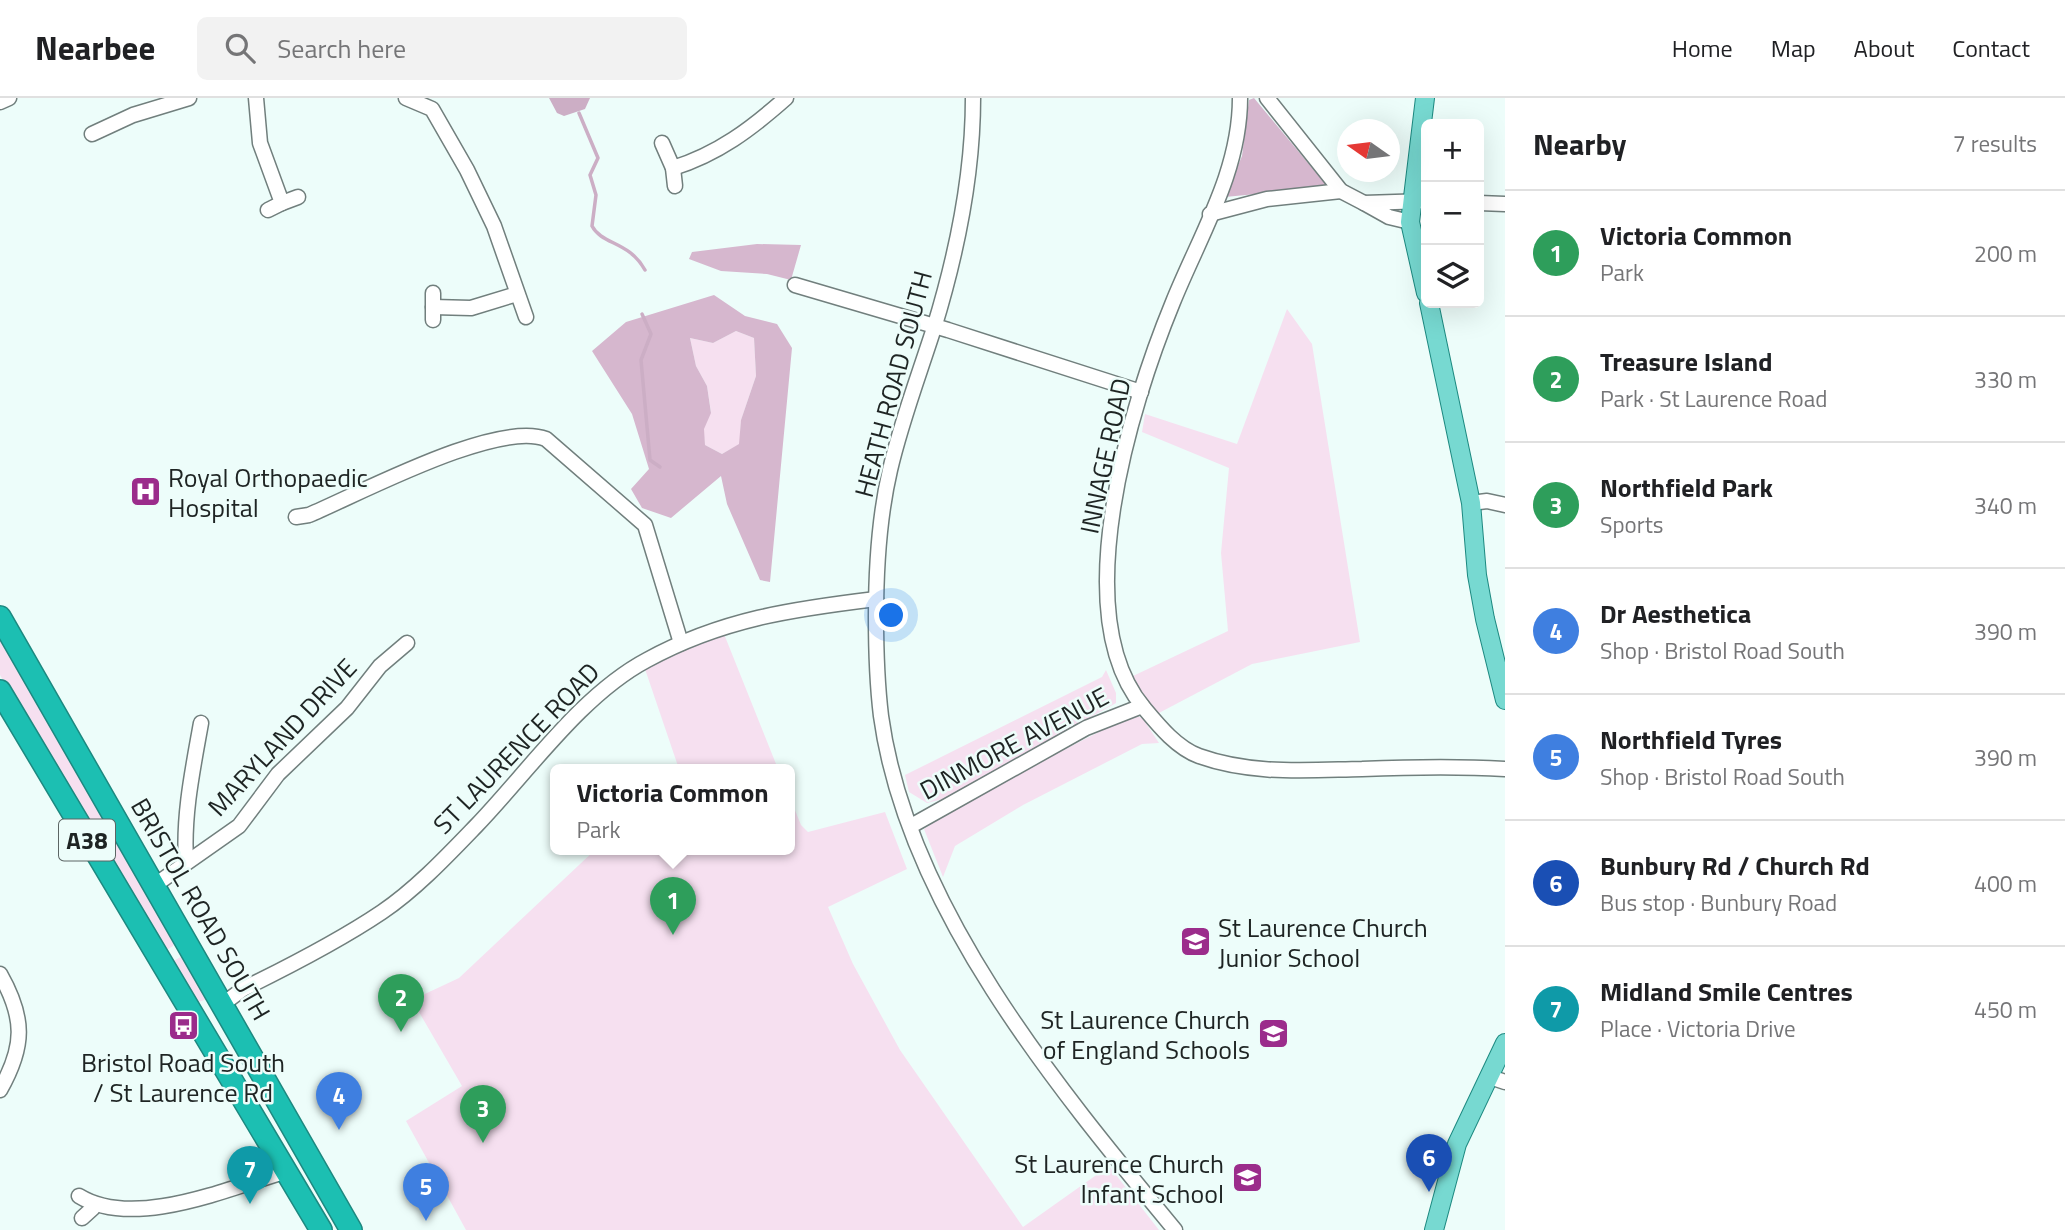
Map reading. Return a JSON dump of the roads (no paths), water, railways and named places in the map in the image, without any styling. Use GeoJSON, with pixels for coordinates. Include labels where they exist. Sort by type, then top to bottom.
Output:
{"type":"FeatureCollection","features":[{"type":"Feature","properties":{"kind":"highway","name":"BRISTOL ROAD SOUTH"},"geometry":{"type":"LineString","coordinates":[[0,617],[351,1230]]}},
{"type":"Feature","properties":{"kind":"highway","name":"A38"},"geometry":{"type":"LineString","coordinates":[[0,691],[321,1230]]}},
{"type":"Feature","properties":{"kind":"highway"},"geometry":{"type":"LineString","coordinates":[[158,958],[174,956],[183,933]]}},
{"type":"Feature","properties":{"kind":"highway"},"geometry":{"type":"LineString","coordinates":[[195,1019],[223,1004]]}},
{"type":"Feature","properties":{"kind":"main road"},"geometry":{"type":"LineString","coordinates":[[1421,271],[1410,222],[1419,201],[1425,98]]}},
{"type":"Feature","properties":{"kind":"main road"},"geometry":{"type":"LineString","coordinates":[[1430,308],[1471,503],[1477,575],[1505,700]]}},
{"type":"Feature","properties":{"kind":"main road"},"geometry":{"type":"LineString","coordinates":[[1434,1230],[1457,1144],[1497,1079],[1505,1043]]}},
{"type":"Feature","properties":{"kind":"street"},"geometry":{"type":"LineString","coordinates":[[0,102],[9,98]]}},
{"type":"Feature","properties":{"kind":"street"},"geometry":{"type":"LineString","coordinates":[[92,134],[133,115],[189,98]]}},
{"type":"Feature","properties":{"kind":"street"},"geometry":{"type":"LineString","coordinates":[[256,98],[260,143],[282,203]]}},
{"type":"Feature","properties":{"kind":"street"},"geometry":{"type":"LineString","coordinates":[[406,98],[432,109],[494,226],[526,317]]}},
{"type":"Feature","properties":{"kind":"street"},"geometry":{"type":"LineString","coordinates":[[673,168],[702,159],[726,145],[786,98]]}},
{"type":"Feature","properties":{"kind":"street","name":"HEATH ROAD SOUTH"},"geometry":{"type":"LineString","coordinates":[[973,98],[973,144],[965,204],[934,326],[890,471],[877,561],[881,717],[894,773],[911,826],[934,882],[974,959],[1012,1019],[1175,1230]]}},
{"type":"Feature","properties":{"kind":"street","name":"INNAGE ROAD"},"geometry":{"type":"LineString","coordinates":[[1240,98],[1240,130],[1232,164],[1167,315],[1141,392],[1113,509],[1107,607],[1114,650],[1133,695],[1164,732],[1197,756],[1276,772],[1455,765],[1505,769]]}},
{"type":"Feature","properties":{"kind":"street"},"geometry":{"type":"LineString","coordinates":[[1267,98],[1341,191],[1389,217],[1410,222]]}},
{"type":"Feature","properties":{"kind":"street"},"geometry":{"type":"LineString","coordinates":[[662,143],[673,168],[675,186]]}},
{"type":"Feature","properties":{"kind":"street"},"geometry":{"type":"LineString","coordinates":[[1210,214],[1267,200],[1341,191]]}},
{"type":"Feature","properties":{"kind":"street"},"geometry":{"type":"LineString","coordinates":[[268,210],[299,197]]}},
{"type":"Feature","properties":{"kind":"street"},"geometry":{"type":"LineString","coordinates":[[1364,203],[1419,201]]}},
{"type":"Feature","properties":{"kind":"street"},"geometry":{"type":"LineString","coordinates":[[1484,203],[1505,204]]}},
{"type":"Feature","properties":{"kind":"street"},"geometry":{"type":"LineString","coordinates":[[795,285],[1141,392]]}},
{"type":"Feature","properties":{"kind":"street"},"geometry":{"type":"LineString","coordinates":[[433,307],[471,308],[517,294]]}},
{"type":"Feature","properties":{"kind":"street"},"geometry":{"type":"LineString","coordinates":[[296,517],[309,515],[475,443],[533,434],[547,439],[645,525],[681,643]]}},
{"type":"Feature","properties":{"kind":"street"},"geometry":{"type":"LineString","coordinates":[[1471,503],[1487,501],[1505,505]]}},
{"type":"Feature","properties":{"kind":"street","name":"ST LAURENCE ROAD"},"geometry":{"type":"LineString","coordinates":[[223,1004],[243,989],[383,911],[475,827],[579,715],[617,679],[646,660],[730,623],[769,614],[876,599]]}},
{"type":"Feature","properties":{"kind":"street","name":"MARYLAND DRIVE"},"geometry":{"type":"LineString","coordinates":[[155,885],[239,826],[278,774],[347,708],[380,666],[407,643]]}},
{"type":"Feature","properties":{"kind":"street","name":"DINMORE AVENUE"},"geometry":{"type":"LineString","coordinates":[[911,826],[1086,728],[1142,706]]}},
{"type":"Feature","properties":{"kind":"street"},"geometry":{"type":"LineString","coordinates":[[186,862],[185,838],[201,723]]}},
{"type":"Feature","properties":{"kind":"street"},"geometry":{"type":"LineString","coordinates":[[0,974],[12,995],[21,1037],[14,1064],[0,1090]]}},
{"type":"Feature","properties":{"kind":"street"},"geometry":{"type":"LineString","coordinates":[[79,1196],[93,1208],[114,1213],[139,1213],[209,1199],[287,1171]]}},
{"type":"Feature","properties":{"kind":"street"},"geometry":{"type":"LineString","coordinates":[[82,1218],[93,1208]]}},
{"type":"Feature","properties":{"kind":"waterway"},"geometry":{"type":"LineString","coordinates":[[579,113],[598,158],[590,175],[596,195],[592,226],[602,237],[624,248],[645,270]]}},
{"type":"Feature","properties":{"kind":"waterway"},"geometry":{"type":"LineString","coordinates":[[642,314],[651,334],[641,360],[650,460],[660,467]]}},
{"type":"Feature","properties":{"kind":"place","name":"Royal Orthopaedic Hospital"},"geometry":{"type":"Point","coordinates":[145,492]}},
{"type":"Feature","properties":{"kind":"place","name":"Victoria Common"},"geometry":{"type":"Point","coordinates":[673,935]}},
{"type":"Feature","properties":{"kind":"place","name":"St Laurence Church Junior School"},"geometry":{"type":"Point","coordinates":[1195,942]}},
{"type":"Feature","properties":{"kind":"place","name":"Bristol Road South / St Laurence Rd"},"geometry":{"type":"Point","coordinates":[183,1026]}},
{"type":"Feature","properties":{"kind":"place","name":"Treasure Island"},"geometry":{"type":"Point","coordinates":[401,1032]}},
{"type":"Feature","properties":{"kind":"place","name":"St Laurence Church of England Schools"},"geometry":{"type":"Point","coordinates":[1273,1034]}},
{"type":"Feature","properties":{"kind":"place","name":"Dr Aesthetica"},"geometry":{"type":"Point","coordinates":[339,1130]}},
{"type":"Feature","properties":{"kind":"place","name":"Northfield Park"},"geometry":{"type":"Point","coordinates":[483,1143]}},
{"type":"Feature","properties":{"kind":"place","name":"St Laurence Church Infant School"},"geometry":{"type":"Point","coordinates":[1247,1178]}},
{"type":"Feature","properties":{"kind":"place","name":"Bunbury Rd / Church Rd"},"geometry":{"type":"Point","coordinates":[1429,1192]}},
{"type":"Feature","properties":{"kind":"place","name":"Midland Smile Centres"},"geometry":{"type":"Point","coordinates":[250,1204]}},
{"type":"Feature","properties":{"kind":"place","name":"Northfield Tyres"},"geometry":{"type":"Point","coordinates":[426,1221]}}]}
